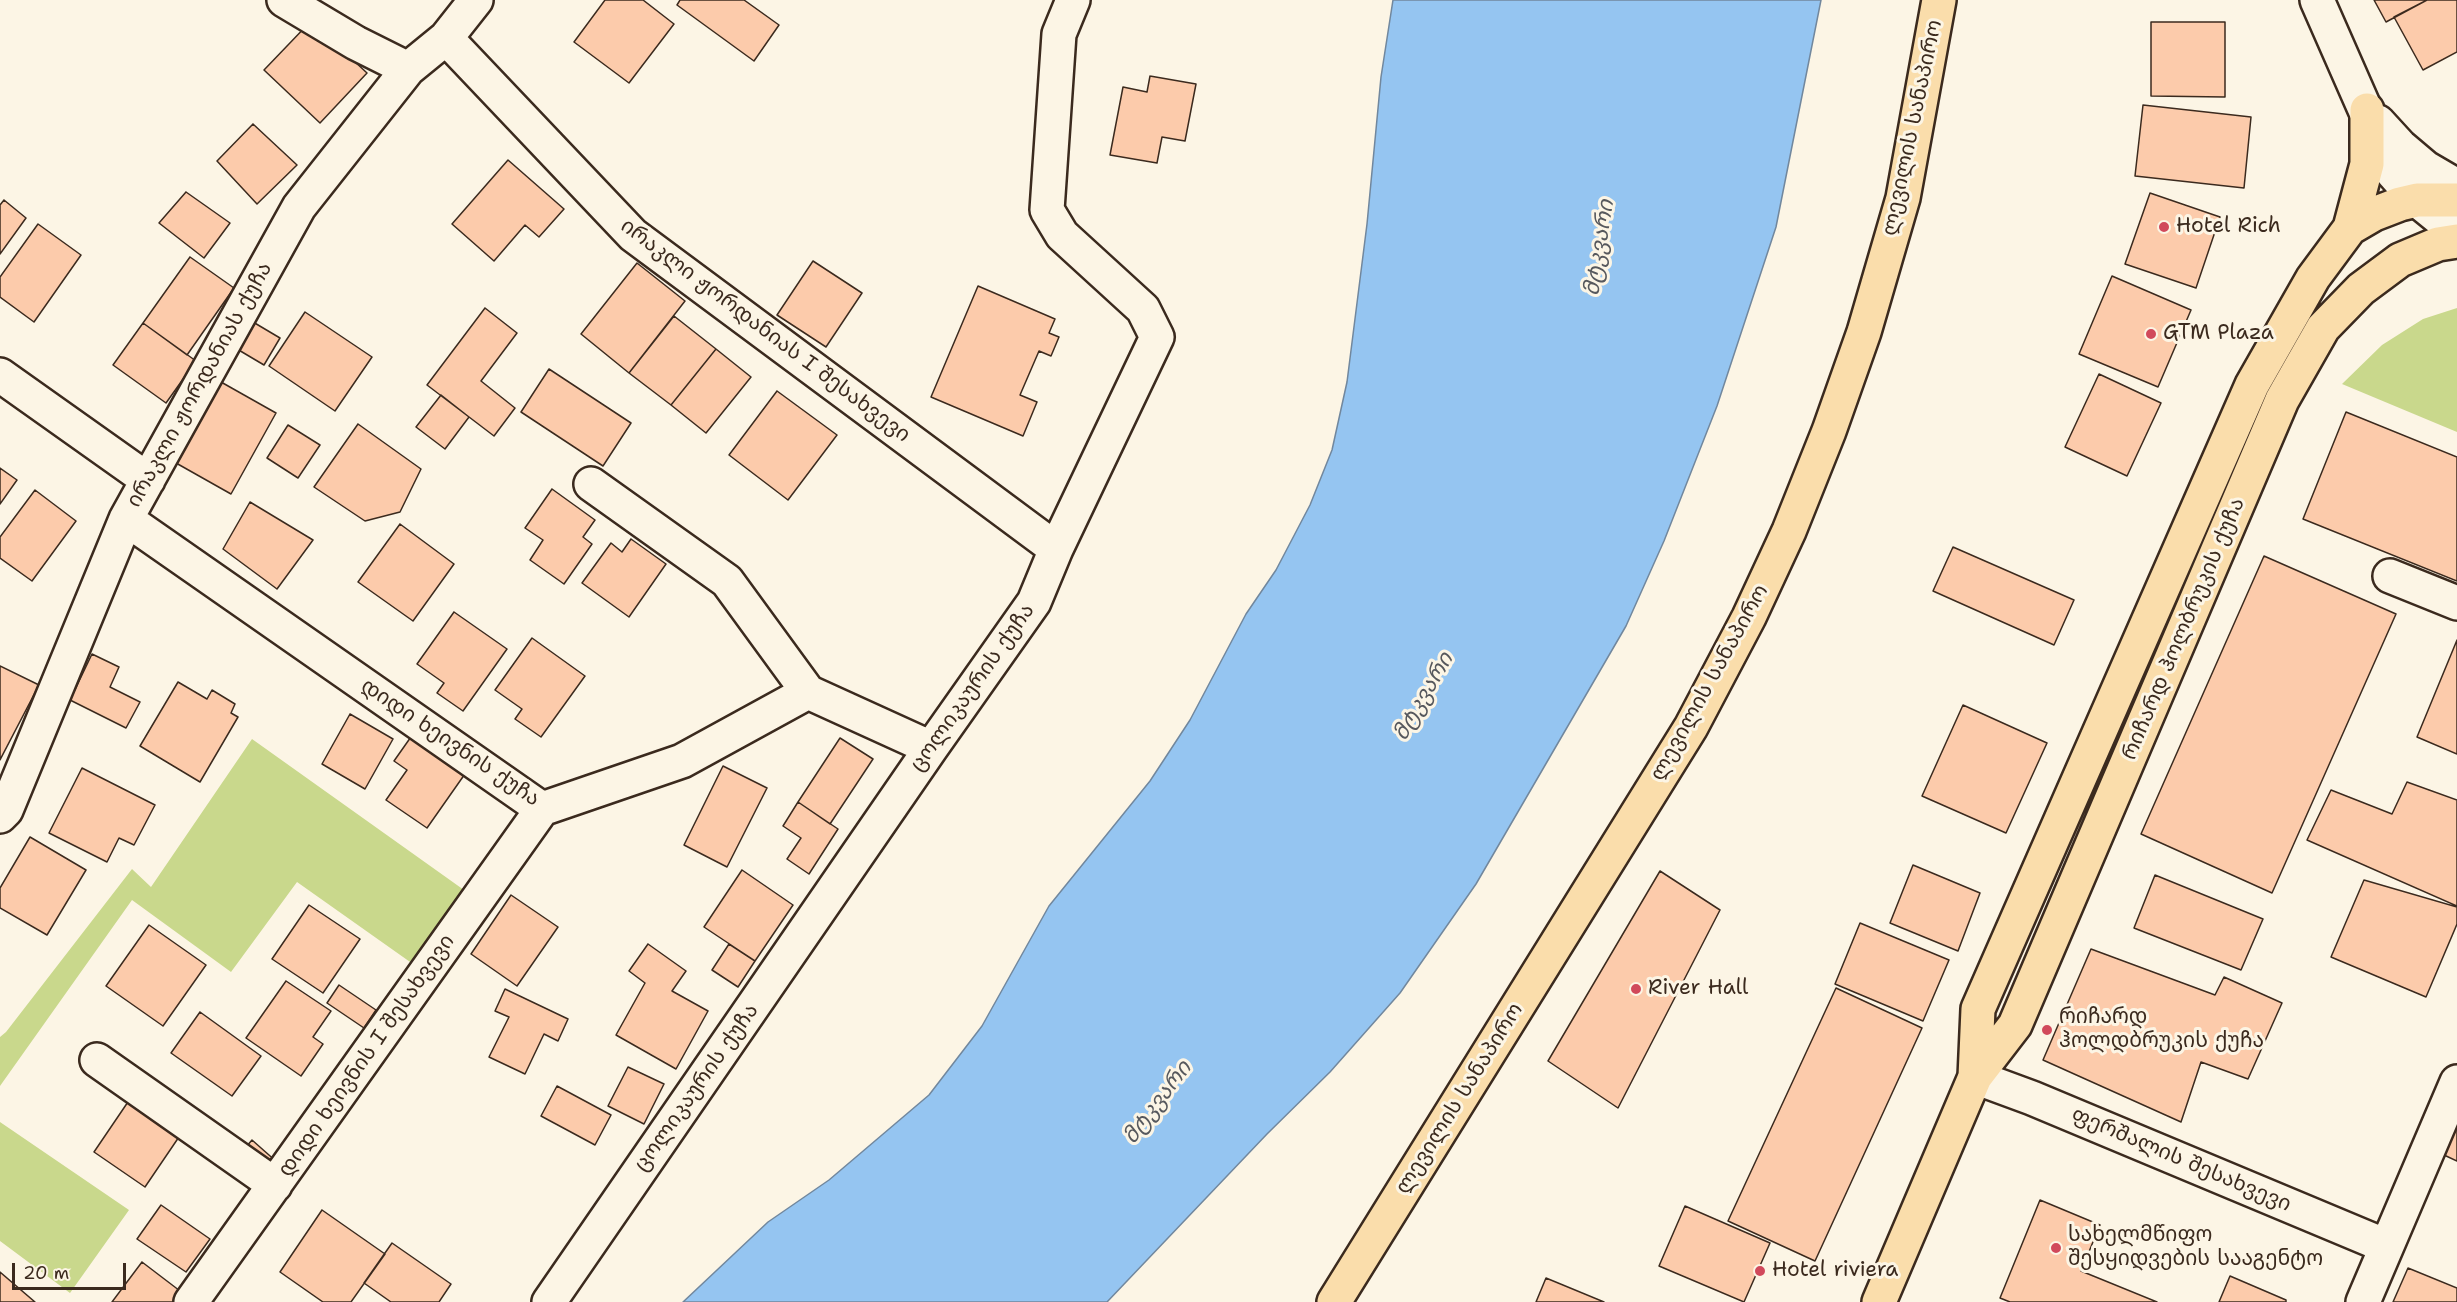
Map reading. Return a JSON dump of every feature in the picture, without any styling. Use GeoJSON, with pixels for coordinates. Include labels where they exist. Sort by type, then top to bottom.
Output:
{"type":"FeatureCollection","features":[{"type":"Feature","properties":{"kind":"main road","name":"ლევილის სანაპირო"},"geometry":{"type":"LineString","coordinates":[[1334,1302],[1691,727],[1749,617],[1789,531],[1829,431],[1864,332],[1903,198],[1939,0]]}},
{"type":"Feature","properties":{"kind":"main road"},"geometry":{"type":"LineString","coordinates":[[2350,228],[2367,164],[2367,110]]}},
{"type":"Feature","properties":{"kind":"main road"},"geometry":{"type":"LineString","coordinates":[[2350,228],[2374,214],[2417,200],[2457,200]]}},
{"type":"Feature","properties":{"kind":"main road","name":"რიჩარდ ჰოლბრუკის ქუჩა"},"geometry":{"type":"LineString","coordinates":[[1974,1077],[1978,1009],[2237,417],[2252,385],[2313,278],[2350,228]]}},
{"type":"Feature","properties":{"kind":"main road","name":"რიჩარდ ჰოლბრუკის ქუჩა"},"geometry":{"type":"LineString","coordinates":[[1886,1300],[1974,1077],[2015,1025],[2288,390],[2323,328],[2361,289],[2400,260],[2438,244],[2457,241]]}},
{"type":"Feature","properties":{"kind":"street"},"geometry":{"type":"LineString","coordinates":[[284,0],[356,43],[408,69]]}},
{"type":"Feature","properties":{"kind":"street","name":"ირაკლი ჟორდანიას ქუჩა"},"geometry":{"type":"LineString","coordinates":[[0,816],[6,810],[126,519],[298,207],[408,69],[446,39],[476,0]]}},
{"type":"Feature","properties":{"kind":"street","name":"ცოლიკაურის ქუჩა"},"geometry":{"type":"LineString","coordinates":[[549,1302],[1034,602],[1056,549],[1157,336],[1143,309],[1062,235],[1047,210],[1059,34],[1073,0]]}},
{"type":"Feature","properties":{"kind":"street"},"geometry":{"type":"LineString","coordinates":[[2317,0],[2393,173],[2417,200],[2449,226],[2457,229]]}},
{"type":"Feature","properties":{"kind":"street","name":"ირაკლი ჟორდანიას I შესახვევი"},"geometry":{"type":"LineString","coordinates":[[446,39],[633,235],[1056,549]]}},
{"type":"Feature","properties":{"kind":"street"},"geometry":{"type":"LineString","coordinates":[[2367,110],[2400,146],[2426,168],[2457,186]]}},
{"type":"Feature","properties":{"kind":"street"},"geometry":{"type":"LineString","coordinates":[[0,375],[148,480]]}},
{"type":"Feature","properties":{"kind":"street"},"geometry":{"type":"LineString","coordinates":[[591,484],[727,581],[808,692],[931,748]]}},
{"type":"Feature","properties":{"kind":"street","name":"დიდი ხეივნის ქუჩა"},"geometry":{"type":"LineString","coordinates":[[126,519],[542,809],[682,761],[808,692]]}},
{"type":"Feature","properties":{"kind":"street"},"geometry":{"type":"LineString","coordinates":[[2390,576],[2457,603]]}},
{"type":"Feature","properties":{"kind":"street","name":"დიდი ხეივნის I შესახვევი"},"geometry":{"type":"LineString","coordinates":[[191,1302],[542,809]]}},
{"type":"Feature","properties":{"kind":"street"},"geometry":{"type":"LineString","coordinates":[[97,1060],[275,1185]]}},
{"type":"Feature","properties":{"kind":"street","name":"ფერშალის შესახვევი"},"geometry":{"type":"LineString","coordinates":[[1974,1077],[2032,1098],[2386,1246]]}},
{"type":"Feature","properties":{"kind":"street"},"geometry":{"type":"LineString","coordinates":[[2363,1302],[2457,1082]]}},
{"type":"Feature","properties":{"kind":"green space"},"geometry":{"type":"Polygon","coordinates":[[[2457,308],[2457,432],[2342,384],[2382,345],[2423,319],[2457,308]]]}},
{"type":"Feature","properties":{"kind":"green space"},"geometry":{"type":"Polygon","coordinates":[[[252,739],[471,895],[420,969],[297,882],[231,972],[132,900],[0,1086],[0,1037],[132,869],[151,887],[252,739]]]}},
{"type":"Feature","properties":{"kind":"green space"},"geometry":{"type":"Polygon","coordinates":[[[0,1122],[129,1210],[70,1293],[0,1241],[0,1122]]]}},
{"type":"Feature","properties":{"kind":"water","name":"მტკვარი"},"geometry":{"type":"Polygon","coordinates":[[[1393,0],[1821,0],[1776,227],[1717,406],[1664,541],[1626,626],[1476,884],[1400,993],[1330,1072],[1267,1134],[1107,1302],[683,1302],[768,1222],[829,1180],[929,1095],[982,1026],[1049,906],[1150,781],[1190,720],[1246,614],[1276,570],[1310,505],[1332,450],[1347,382],[1367,224],[1381,77],[1393,0]]]}},
{"type":"Feature","properties":{"kind":"building"},"geometry":{"type":"Polygon","coordinates":[[[605,0],[643,0],[674,24],[629,83],[574,42],[605,0]]]}},
{"type":"Feature","properties":{"kind":"building"},"geometry":{"type":"Polygon","coordinates":[[[680,0],[744,0],[779,25],[754,61],[677,5],[680,0]]]}},
{"type":"Feature","properties":{"kind":"building"},"geometry":{"type":"Polygon","coordinates":[[[2374,0],[2427,0],[2386,22],[2374,0]]]}},
{"type":"Feature","properties":{"kind":"building"},"geometry":{"type":"Polygon","coordinates":[[[2427,0],[2457,0],[2457,52],[2423,70],[2394,17],[2427,0]]]}},
{"type":"Feature","properties":{"kind":"building"},"geometry":{"type":"Polygon","coordinates":[[[311,21],[367,73],[320,123],[264,70],[311,21]]]}},
{"type":"Feature","properties":{"kind":"building"},"geometry":{"type":"Polygon","coordinates":[[[2151,22],[2225,22],[2225,97],[2151,96],[2151,22]]]}},
{"type":"Feature","properties":{"kind":"building"},"geometry":{"type":"Polygon","coordinates":[[[1150,76],[1196,84],[1185,141],[1162,137],[1157,163],[1110,155],[1123,87],[1147,92],[1150,76]]]}},
{"type":"Feature","properties":{"kind":"building"},"geometry":{"type":"Polygon","coordinates":[[[2143,105],[2251,117],[2244,188],[2135,176],[2143,105]]]}},
{"type":"Feature","properties":{"kind":"building"},"geometry":{"type":"Polygon","coordinates":[[[253,124],[297,165],[257,204],[217,161],[253,124]]]}},
{"type":"Feature","properties":{"kind":"building"},"geometry":{"type":"Polygon","coordinates":[[[508,160],[564,209],[539,237],[525,225],[494,261],[452,224],[508,160]]]}},
{"type":"Feature","properties":{"kind":"building"},"geometry":{"type":"Polygon","coordinates":[[[186,192],[230,223],[204,258],[159,223],[186,192]]]}},
{"type":"Feature","properties":{"kind":"building"},"geometry":{"type":"Polygon","coordinates":[[[2150,193],[2220,217],[2196,288],[2125,264],[2150,193]]]}},
{"type":"Feature","properties":{"kind":"building"},"geometry":{"type":"Polygon","coordinates":[[[4,200],[26,218],[0,254],[0,205],[4,200]]]}},
{"type":"Feature","properties":{"kind":"building"},"geometry":{"type":"Polygon","coordinates":[[[38,224],[81,255],[34,322],[0,297],[0,277],[38,224]]]}},
{"type":"Feature","properties":{"kind":"building"},"geometry":{"type":"Polygon","coordinates":[[[190,257],[234,288],[187,355],[143,323],[190,257]]]}},
{"type":"Feature","properties":{"kind":"building"},"geometry":{"type":"Polygon","coordinates":[[[813,261],[862,293],[826,347],[777,315],[813,261]]]}},
{"type":"Feature","properties":{"kind":"building"},"geometry":{"type":"Polygon","coordinates":[[[637,263],[685,301],[629,373],[581,334],[637,263]]]}},
{"type":"Feature","properties":{"kind":"building"},"geometry":{"type":"Polygon","coordinates":[[[2112,276],[2191,310],[2158,387],[2079,354],[2112,276]]]}},
{"type":"Feature","properties":{"kind":"building"},"geometry":{"type":"Polygon","coordinates":[[[978,286],[1055,319],[1049,333],[1059,337],[1051,356],[1039,351],[1020,395],[1037,402],[1023,436],[931,397],[978,286]]]}},
{"type":"Feature","properties":{"kind":"building"},"geometry":{"type":"Polygon","coordinates":[[[485,308],[517,333],[481,381],[515,408],[494,436],[427,385],[485,308]]]}},
{"type":"Feature","properties":{"kind":"building"},"geometry":{"type":"Polygon","coordinates":[[[305,312],[372,357],[335,411],[269,366],[305,312]]]}},
{"type":"Feature","properties":{"kind":"building"},"geometry":{"type":"Polygon","coordinates":[[[674,316],[716,349],[671,405],[629,373],[674,316]]]}},
{"type":"Feature","properties":{"kind":"building"},"geometry":{"type":"Polygon","coordinates":[[[253,322],[280,338],[264,365],[237,349],[253,322]]]}},
{"type":"Feature","properties":{"kind":"building"},"geometry":{"type":"Polygon","coordinates":[[[143,323],[196,361],[166,403],[113,365],[143,323]]]}},
{"type":"Feature","properties":{"kind":"building"},"geometry":{"type":"Polygon","coordinates":[[[716,349],[751,377],[706,433],[671,405],[716,349]]]}},
{"type":"Feature","properties":{"kind":"building"},"geometry":{"type":"Polygon","coordinates":[[[549,369],[631,423],[603,466],[521,412],[549,369]]]}},
{"type":"Feature","properties":{"kind":"building"},"geometry":{"type":"Polygon","coordinates":[[[2099,374],[2161,403],[2127,476],[2065,447],[2099,374]]]}},
{"type":"Feature","properties":{"kind":"building"},"geometry":{"type":"Polygon","coordinates":[[[221,382],[276,413],[231,494],[176,463],[221,382]]]}},
{"type":"Feature","properties":{"kind":"building"},"geometry":{"type":"Polygon","coordinates":[[[777,391],[837,435],[788,500],[729,455],[777,391]]]}},
{"type":"Feature","properties":{"kind":"building"},"geometry":{"type":"Polygon","coordinates":[[[441,395],[469,417],[445,449],[416,427],[441,395]]]}},
{"type":"Feature","properties":{"kind":"building"},"geometry":{"type":"Polygon","coordinates":[[[2346,412],[2457,457],[2457,581],[2303,519],[2346,412]]]}},
{"type":"Feature","properties":{"kind":"building"},"geometry":{"type":"Polygon","coordinates":[[[358,424],[421,469],[400,512],[365,521],[314,487],[358,424]]]}},
{"type":"Feature","properties":{"kind":"building"},"geometry":{"type":"Polygon","coordinates":[[[288,425],[320,445],[298,478],[267,458],[288,425]]]}},
{"type":"Feature","properties":{"kind":"building"},"geometry":{"type":"Polygon","coordinates":[[[0,468],[17,480],[0,504],[0,468]]]}},
{"type":"Feature","properties":{"kind":"building"},"geometry":{"type":"Polygon","coordinates":[[[552,489],[595,520],[583,537],[592,544],[564,584],[530,560],[543,540],[525,528],[552,489]]]}},
{"type":"Feature","properties":{"kind":"building"},"geometry":{"type":"Polygon","coordinates":[[[35,490],[76,521],[32,581],[0,558],[0,537],[35,490]]]}},
{"type":"Feature","properties":{"kind":"building"},"geometry":{"type":"Polygon","coordinates":[[[250,502],[313,540],[277,589],[223,549],[250,502]]]}},
{"type":"Feature","properties":{"kind":"building"},"geometry":{"type":"Polygon","coordinates":[[[400,524],[454,564],[413,621],[358,582],[400,524]]]}},
{"type":"Feature","properties":{"kind":"building"},"geometry":{"type":"Polygon","coordinates":[[[631,539],[666,564],[629,617],[582,583],[611,543],[622,552],[631,539]]]}},
{"type":"Feature","properties":{"kind":"building"},"geometry":{"type":"Polygon","coordinates":[[[1953,547],[2074,600],[2054,645],[1933,591],[1953,547]]]}},
{"type":"Feature","properties":{"kind":"building"},"geometry":{"type":"Polygon","coordinates":[[[2264,556],[2396,614],[2272,893],[2141,834],[2264,556]]]}},
{"type":"Feature","properties":{"kind":"building"},"geometry":{"type":"Polygon","coordinates":[[[454,612],[507,649],[463,711],[437,693],[444,683],[417,664],[454,612]]]}},
{"type":"Feature","properties":{"kind":"building"},"geometry":{"type":"Polygon","coordinates":[[[532,638],[585,676],[541,737],[515,719],[522,709],[495,690],[532,638]]]}},
{"type":"Feature","properties":{"kind":"building"},"geometry":{"type":"Polygon","coordinates":[[[2457,640],[2457,754],[2417,737],[2457,640]]]}},
{"type":"Feature","properties":{"kind":"building"},"geometry":{"type":"Polygon","coordinates":[[[92,654],[119,667],[110,687],[140,702],[126,728],[70,700],[92,654]]]}},
{"type":"Feature","properties":{"kind":"building"},"geometry":{"type":"Polygon","coordinates":[[[0,666],[39,685],[0,760],[0,666]]]}},
{"type":"Feature","properties":{"kind":"building"},"geometry":{"type":"Polygon","coordinates":[[[178,682],[207,699],[212,690],[235,704],[231,713],[238,717],[200,782],[140,746],[178,682]]]}},
{"type":"Feature","properties":{"kind":"building"},"geometry":{"type":"Polygon","coordinates":[[[1963,705],[2047,743],[2006,833],[1922,796],[1963,705]]]}},
{"type":"Feature","properties":{"kind":"building"},"geometry":{"type":"Polygon","coordinates":[[[350,714],[393,739],[365,789],[322,764],[350,714]]]}},
{"type":"Feature","properties":{"kind":"building"},"geometry":{"type":"Polygon","coordinates":[[[413,734],[467,771],[427,828],[386,800],[407,770],[394,761],[413,734]]]}},
{"type":"Feature","properties":{"kind":"building"},"geometry":{"type":"Polygon","coordinates":[[[840,738],[873,759],[830,824],[798,802],[840,738]]]}},
{"type":"Feature","properties":{"kind":"building"},"geometry":{"type":"Polygon","coordinates":[[[723,766],[767,788],[727,867],[684,845],[723,766]]]}},
{"type":"Feature","properties":{"kind":"building"},"geometry":{"type":"Polygon","coordinates":[[[82,768],[155,805],[134,845],[119,838],[107,862],[49,833],[82,768]]]}},
{"type":"Feature","properties":{"kind":"building"},"geometry":{"type":"Polygon","coordinates":[[[2407,782],[2457,800],[2457,906],[2307,840],[2331,790],[2392,814],[2407,782]]]}},
{"type":"Feature","properties":{"kind":"building"},"geometry":{"type":"Polygon","coordinates":[[[798,802],[838,829],[809,874],[787,859],[801,838],[783,826],[798,802]]]}},
{"type":"Feature","properties":{"kind":"building"},"geometry":{"type":"Polygon","coordinates":[[[30,837],[86,870],[47,935],[0,908],[0,888],[30,837]]]}},
{"type":"Feature","properties":{"kind":"building"},"geometry":{"type":"Polygon","coordinates":[[[1913,865],[1980,893],[1958,951],[1890,923],[1913,865]]]}},
{"type":"Feature","properties":{"kind":"building"},"geometry":{"type":"Polygon","coordinates":[[[742,870],[793,905],[755,961],[704,927],[742,870]]]}},
{"type":"Feature","properties":{"kind":"building"},"geometry":{"type":"Polygon","coordinates":[[[1660,871],[1720,910],[1618,1108],[1548,1061],[1660,871]]]}},
{"type":"Feature","properties":{"kind":"building"},"geometry":{"type":"Polygon","coordinates":[[[2155,875],[2263,919],[2241,970],[2134,928],[2155,875]]]}},
{"type":"Feature","properties":{"kind":"building"},"geometry":{"type":"Polygon","coordinates":[[[2364,880],[2457,907],[2457,924],[2426,997],[2331,957],[2364,880]]]}},
{"type":"Feature","properties":{"kind":"building"},"geometry":{"type":"Polygon","coordinates":[[[511,895],[558,927],[517,986],[471,954],[511,895]]]}},
{"type":"Feature","properties":{"kind":"building"},"geometry":{"type":"Polygon","coordinates":[[[309,905],[360,939],[323,993],[272,959],[309,905]]]}},
{"type":"Feature","properties":{"kind":"building"},"geometry":{"type":"Polygon","coordinates":[[[1860,923],[1949,960],[1923,1021],[1835,984],[1860,923]]]}},
{"type":"Feature","properties":{"kind":"building"},"geometry":{"type":"Polygon","coordinates":[[[149,925],[206,965],[163,1026],[106,986],[149,925]]]}},
{"type":"Feature","properties":{"kind":"building"},"geometry":{"type":"Polygon","coordinates":[[[648,944],[686,971],[672,991],[708,1011],[676,1069],[616,1035],[645,983],[629,971],[648,944]]]}},
{"type":"Feature","properties":{"kind":"building"},"geometry":{"type":"Polygon","coordinates":[[[729,944],[755,961],[738,987],[712,970],[729,944]]]}},
{"type":"Feature","properties":{"kind":"building"},"geometry":{"type":"Polygon","coordinates":[[[2091,949],[2215,995],[2224,977],[2282,1003],[2248,1079],[2201,1062],[2181,1122],[2043,1060],[2091,949]]]}},
{"type":"Feature","properties":{"kind":"building"},"geometry":{"type":"Polygon","coordinates":[[[286,981],[331,1011],[313,1037],[323,1044],[301,1076],[246,1038],[286,981]]]}},
{"type":"Feature","properties":{"kind":"building"},"geometry":{"type":"Polygon","coordinates":[[[339,985],[376,1010],[364,1028],[327,1003],[339,985]]]}},
{"type":"Feature","properties":{"kind":"building"},"geometry":{"type":"Polygon","coordinates":[[[1836,988],[1922,1028],[1815,1261],[1728,1221],[1836,988]]]}},
{"type":"Feature","properties":{"kind":"building"},"geometry":{"type":"Polygon","coordinates":[[[505,989],[568,1019],[558,1041],[544,1034],[525,1074],[489,1057],[509,1017],[495,1011],[505,989]]]}},
{"type":"Feature","properties":{"kind":"building"},"geometry":{"type":"Polygon","coordinates":[[[200,1012],[261,1056],[232,1096],[171,1053],[200,1012]]]}},
{"type":"Feature","properties":{"kind":"building"},"geometry":{"type":"Polygon","coordinates":[[[628,1067],[664,1084],[644,1124],[608,1106],[628,1067]]]}},
{"type":"Feature","properties":{"kind":"building"},"geometry":{"type":"Polygon","coordinates":[[[557,1086],[611,1115],[595,1145],[541,1116],[557,1086]]]}},
{"type":"Feature","properties":{"kind":"building"},"geometry":{"type":"Polygon","coordinates":[[[132,1096],[183,1131],[145,1187],[94,1152],[132,1096]]]}},
{"type":"Feature","properties":{"kind":"building"},"geometry":{"type":"Polygon","coordinates":[[[2457,1124],[2457,1161],[2444,1155],[2457,1124]]]}},
{"type":"Feature","properties":{"kind":"building"},"geometry":{"type":"Polygon","coordinates":[[[252,1140],[278,1163],[267,1177],[239,1155],[252,1140]]]}},
{"type":"Feature","properties":{"kind":"building","name":"სახელმწიფო შესყიდვების სააგენტო"},"geometry":{"type":"Polygon","coordinates":[[[2040,1200],[2100,1225],[2081,1271],[2157,1302],[2010,1302],[2000,1298],[2040,1200]]]}},
{"type":"Feature","properties":{"kind":"building"},"geometry":{"type":"Polygon","coordinates":[[[161,1205],[210,1239],[186,1272],[137,1239],[161,1205]]]}},
{"type":"Feature","properties":{"kind":"building"},"geometry":{"type":"Polygon","coordinates":[[[1685,1206],[1770,1243],[1744,1302],[1659,1266],[1685,1206]]]}},
{"type":"Feature","properties":{"kind":"building"},"geometry":{"type":"Polygon","coordinates":[[[322,1210],[385,1254],[351,1302],[323,1302],[280,1272],[322,1210]]]}},
{"type":"Feature","properties":{"kind":"building"},"geometry":{"type":"Polygon","coordinates":[[[392,1243],[451,1284],[439,1302],[391,1302],[364,1283],[392,1243]]]}},
{"type":"Feature","properties":{"kind":"building"},"geometry":{"type":"Polygon","coordinates":[[[142,1262],[184,1294],[178,1302],[112,1302],[142,1262]]]}},
{"type":"Feature","properties":{"kind":"building"},"geometry":{"type":"Polygon","coordinates":[[[2408,1268],[2457,1288],[2457,1302],[2393,1302],[2408,1268]]]}},
{"type":"Feature","properties":{"kind":"building"},"geometry":{"type":"Polygon","coordinates":[[[0,1272],[35,1302],[0,1302],[0,1272]]]}},
{"type":"Feature","properties":{"kind":"building","name":"სახელმწიფო შესყიდვების სააგენტო"},"geometry":{"type":"Polygon","coordinates":[[[2230,1276],[2286,1300],[2286,1302],[2219,1302],[2230,1276]]]}},
{"type":"Feature","properties":{"kind":"building"},"geometry":{"type":"Polygon","coordinates":[[[1546,1278],[1604,1302],[1536,1302],[1546,1278]]]}},
{"type":"Feature","properties":{"kind":"place","name":"Hotel Rich"},"geometry":{"type":"Point","coordinates":[2164,227]}},
{"type":"Feature","properties":{"kind":"place","name":"GTM Plaza"},"geometry":{"type":"Point","coordinates":[2151,334]}},
{"type":"Feature","properties":{"kind":"place","name":"River Hall"},"geometry":{"type":"Point","coordinates":[1636,989]}},
{"type":"Feature","properties":{"kind":"place","name":"რიჩარდ ჰოლდბრუკის ქუჩა"},"geometry":{"type":"Point","coordinates":[2047,1030]}},
{"type":"Feature","properties":{"kind":"place","name":"სახელმწიფო შესყიდვების სააგენტო"},"geometry":{"type":"Point","coordinates":[2056,1248]}},
{"type":"Feature","properties":{"kind":"place","name":"Hotel riviera"},"geometry":{"type":"Point","coordinates":[1760,1271]}}]}
